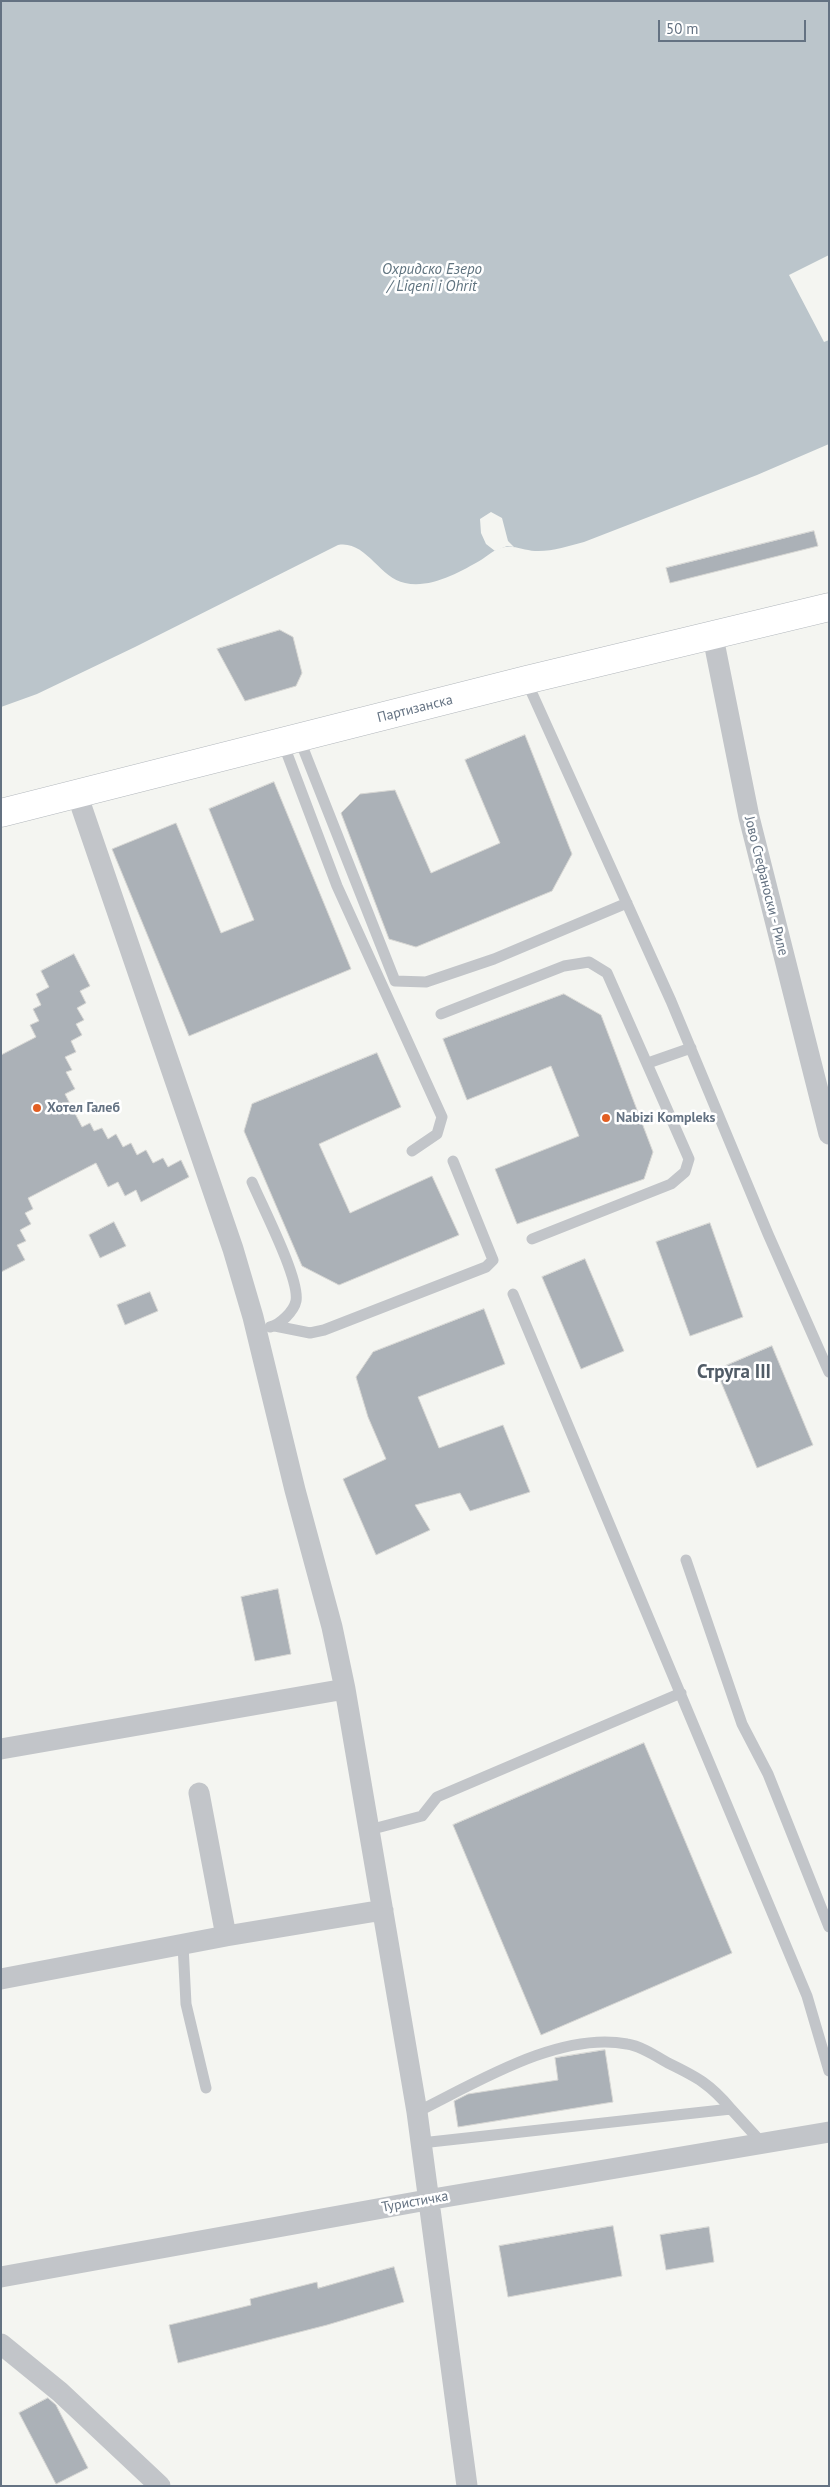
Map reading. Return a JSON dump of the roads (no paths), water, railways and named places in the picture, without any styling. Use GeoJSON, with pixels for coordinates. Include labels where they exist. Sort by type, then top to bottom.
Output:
{"type":"FeatureCollection","features":[{"type":"Feature","properties":{"kind":"main road","name":"Партизанска"},"geometry":{"type":"LineString","coordinates":[[1,812],[291,741],[526,680],[829,607]]}},
{"type":"Feature","properties":{"kind":"street","name":"Јово Стефаноски - Риле"},"geometry":{"type":"LineString","coordinates":[[713,636],[749,817],[829,1134]]}},
{"type":"Feature","properties":{"kind":"street"},"geometry":{"type":"LineString","coordinates":[[76,794],[230,1240],[265,1328],[295,1490],[332,1627],[383,1910],[421,2143],[466,2486]]}},
{"type":"Feature","properties":{"kind":"street"},"geometry":{"type":"LineString","coordinates":[[1,1749],[344,1690]]}},
{"type":"Feature","properties":{"kind":"street"},"geometry":{"type":"LineString","coordinates":[[199,1793],[226,1936]]}},
{"type":"Feature","properties":{"kind":"street"},"geometry":{"type":"LineString","coordinates":[[1,1979],[226,1936],[383,1910]]}},
{"type":"Feature","properties":{"kind":"street","name":"Туристичка"},"geometry":{"type":"LineString","coordinates":[[1,2277],[427,2200],[829,2132]]}},
{"type":"Feature","properties":{"kind":"street"},"geometry":{"type":"LineString","coordinates":[[1,2344],[60,2392],[160,2486]]}},
{"type":"Feature","properties":{"kind":"lane"},"geometry":{"type":"LineString","coordinates":[[526,680],[691,1048],[768,1234],[829,1372]]}},
{"type":"Feature","properties":{"kind":"lane"},"geometry":{"type":"LineString","coordinates":[[291,741],[395,981],[426,982],[494,959],[627,903]]}},
{"type":"Feature","properties":{"kind":"lane"},"geometry":{"type":"LineString","coordinates":[[291,741],[337,886],[442,1117],[437,1134],[412,1150]]}},
{"type":"Feature","properties":{"kind":"lane"},"geometry":{"type":"LineString","coordinates":[[441,1014],[564,966],[590,962],[607,973],[689,1159],[685,1172],[671,1184],[532,1239]]}},
{"type":"Feature","properties":{"kind":"lane"},"geometry":{"type":"LineString","coordinates":[[648,1063],[691,1048]]}},
{"type":"Feature","properties":{"kind":"lane"},"geometry":{"type":"LineString","coordinates":[[265,1328],[310,1333],[324,1330],[486,1268],[493,1260],[453,1161]]}},
{"type":"Feature","properties":{"kind":"lane"},"geometry":{"type":"LineString","coordinates":[[252,1182],[295,1283],[296,1302],[285,1318],[265,1328]]}},
{"type":"Feature","properties":{"kind":"lane"},"geometry":{"type":"LineString","coordinates":[[513,1294],[808,1996],[829,2071]]}},
{"type":"Feature","properties":{"kind":"lane"},"geometry":{"type":"LineString","coordinates":[[686,1560],[742,1724],[768,1774],[829,1927]]}},
{"type":"Feature","properties":{"kind":"lane"},"geometry":{"type":"LineString","coordinates":[[369,1830],[422,1816],[438,1797],[681,1693]]}},
{"type":"Feature","properties":{"kind":"lane"},"geometry":{"type":"LineString","coordinates":[[183,1945],[186,2004],[206,2088]]}},
{"type":"Feature","properties":{"kind":"lane"},"geometry":{"type":"LineString","coordinates":[[416,2112],[538,2054],[584,2043],[629,2044],[703,2080],[762,2143]]}},
{"type":"Feature","properties":{"kind":"lane"},"geometry":{"type":"LineString","coordinates":[[421,2143],[731,2109]]}},
{"type":"Feature","properties":{"kind":"water","name":"Охридско Езеро / Liqeni i Ohrit"},"geometry":{"type":"Polygon","coordinates":[[[1,1],[829,1],[829,444],[757,475],[584,542],[547,551],[513,547],[501,548],[473,565],[434,582],[415,584],[396,580],[357,548],[348,545],[338,545],[135,647],[37,694],[1,707],[1,1]]]}},
{"type":"Feature","properties":{"kind":"place","name":"Хотел Галеб"},"geometry":{"type":"Point","coordinates":[37,1108]}},
{"type":"Feature","properties":{"kind":"place","name":"Nabizi Kompleks"},"geometry":{"type":"Point","coordinates":[606,1118]}},
{"type":"Feature","properties":{"kind":"district","name":"Струга III"},"geometry":{"type":"Point","coordinates":[734,1373]}}]}
